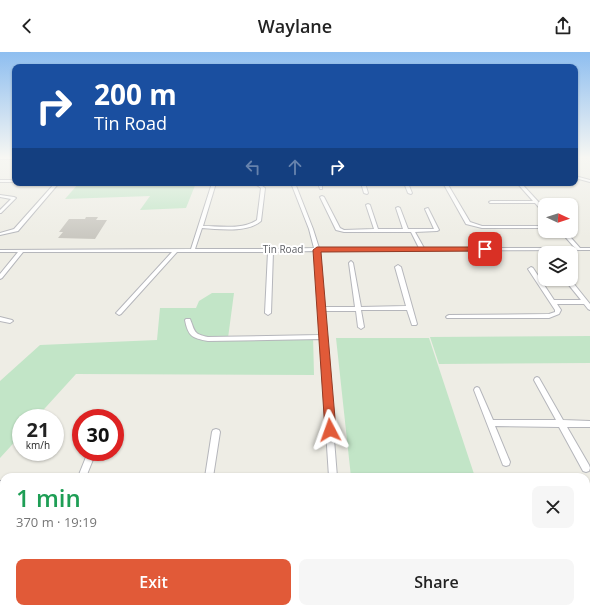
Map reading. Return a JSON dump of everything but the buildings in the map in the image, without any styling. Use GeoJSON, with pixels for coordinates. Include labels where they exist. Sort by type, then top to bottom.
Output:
{"type":"FeatureCollection","features":[{"type":"Feature","properties":{"kind":"street"},"geometry":{"type":"LineString","coordinates":[[0,234],[16,230],[54,186]]}},
{"type":"Feature","properties":{"kind":"street"},"geometry":{"type":"LineString","coordinates":[[193,250],[213,186]]}},
{"type":"Feature","properties":{"kind":"street"},"geometry":{"type":"LineString","coordinates":[[200,227],[246,227],[256,224],[259,221],[263,188],[260,186]]}},
{"type":"Feature","properties":{"kind":"street"},"geometry":{"type":"LineString","coordinates":[[294,186],[311,229],[317,250],[333,473]]}},
{"type":"Feature","properties":{"kind":"street"},"geometry":{"type":"LineString","coordinates":[[364,186],[366,193]]}},
{"type":"Feature","properties":{"kind":"street"},"geometry":{"type":"LineString","coordinates":[[407,186],[410,193]]}},
{"type":"Feature","properties":{"kind":"street"},"geometry":{"type":"LineString","coordinates":[[447,186],[466,219],[472,225],[482,227],[538,227]]}},
{"type":"Feature","properties":{"kind":"street"},"geometry":{"type":"LineString","coordinates":[[522,186],[536,202]]}},
{"type":"Feature","properties":{"kind":"street"},"geometry":{"type":"LineString","coordinates":[[0,196],[14,198],[0,212]]}},
{"type":"Feature","properties":{"kind":"street"},"geometry":{"type":"LineString","coordinates":[[322,197],[338,229],[344,231],[437,230],[427,209]]}},
{"type":"Feature","properties":{"kind":"street"},"geometry":{"type":"LineString","coordinates":[[491,202],[536,202]]}},
{"type":"Feature","properties":{"kind":"street"},"geometry":{"type":"LineString","coordinates":[[368,205],[376,230]]}},
{"type":"Feature","properties":{"kind":"street"},"geometry":{"type":"LineString","coordinates":[[398,208],[406,230]]}},
{"type":"Feature","properties":{"kind":"street"},"geometry":{"type":"LineString","coordinates":[[412,230],[422,249]]}},
{"type":"Feature","properties":{"kind":"street"},"geometry":{"type":"LineString","coordinates":[[569,238],[579,249]]}},
{"type":"Feature","properties":{"kind":"street","name":"Tin Road"},"geometry":{"type":"LineString","coordinates":[[0,251],[422,249],[538,251]]}},
{"type":"Feature","properties":{"kind":"street","name":"Tin Road"},"geometry":{"type":"LineString","coordinates":[[579,249],[590,249]]}},
{"type":"Feature","properties":{"kind":"street"},"geometry":{"type":"LineString","coordinates":[[119,313],[176,250]]}},
{"type":"Feature","properties":{"kind":"street"},"geometry":{"type":"LineString","coordinates":[[268,313],[271,250]]}},
{"type":"Feature","properties":{"kind":"street"},"geometry":{"type":"LineString","coordinates":[[0,277],[22,251]]}},
{"type":"Feature","properties":{"kind":"street"},"geometry":{"type":"LineString","coordinates":[[351,263],[361,327]]}},
{"type":"Feature","properties":{"kind":"street"},"geometry":{"type":"LineString","coordinates":[[398,267],[414,324]]}},
{"type":"Feature","properties":{"kind":"street"},"geometry":{"type":"LineString","coordinates":[[449,317],[549,316],[557,313],[558,310],[531,269]]}},
{"type":"Feature","properties":{"kind":"street"},"geometry":{"type":"LineString","coordinates":[[572,286],[590,308]]}},
{"type":"Feature","properties":{"kind":"street"},"geometry":{"type":"LineString","coordinates":[[553,302],[585,302]]}},
{"type":"Feature","properties":{"kind":"street"},"geometry":{"type":"LineString","coordinates":[[321,310],[409,308]]}},
{"type":"Feature","properties":{"kind":"street"},"geometry":{"type":"LineString","coordinates":[[0,319],[10,321]]}},
{"type":"Feature","properties":{"kind":"street"},"geometry":{"type":"LineString","coordinates":[[188,320],[190,332],[193,335],[208,340],[324,336]]}},
{"type":"Feature","properties":{"kind":"street"},"geometry":{"type":"LineString","coordinates":[[537,380],[586,468]]}},
{"type":"Feature","properties":{"kind":"street"},"geometry":{"type":"LineString","coordinates":[[477,390],[506,462]]}},
{"type":"Feature","properties":{"kind":"street"},"geometry":{"type":"LineString","coordinates":[[491,423],[590,424]]}},
{"type":"Feature","properties":{"kind":"street"},"geometry":{"type":"LineString","coordinates":[[210,473],[216,432]]}},
{"type":"Feature","properties":{"kind":"street"},"geometry":{"type":"LineString","coordinates":[[84,473],[88,461]]}},
{"type":"Feature","properties":{"kind":"green space"},"geometry":{"type":"Polygon","coordinates":[[[76,186],[195,186],[186,208],[140,210],[150,196],[65,199],[76,186]]]}},
{"type":"Feature","properties":{"kind":"green space"},"geometry":{"type":"Polygon","coordinates":[[[212,293],[234,293],[228,338],[313,335],[314,375],[76,374],[44,409],[12,409],[12,445],[0,458],[0,381],[40,345],[157,340],[160,308],[196,308],[199,301],[212,293]]]}},
{"type":"Feature","properties":{"kind":"green space"},"geometry":{"type":"Polygon","coordinates":[[[590,336],[590,363],[439,364],[430,337],[590,336]]]}},
{"type":"Feature","properties":{"kind":"green space"},"geometry":{"type":"Polygon","coordinates":[[[336,338],[429,338],[474,473],[351,473],[336,338]]]}},
{"type":"Feature","properties":{"kind":"route"},"geometry":{"type":"LineString","coordinates":[[330,430],[317,250],[485,249]]}}]}
